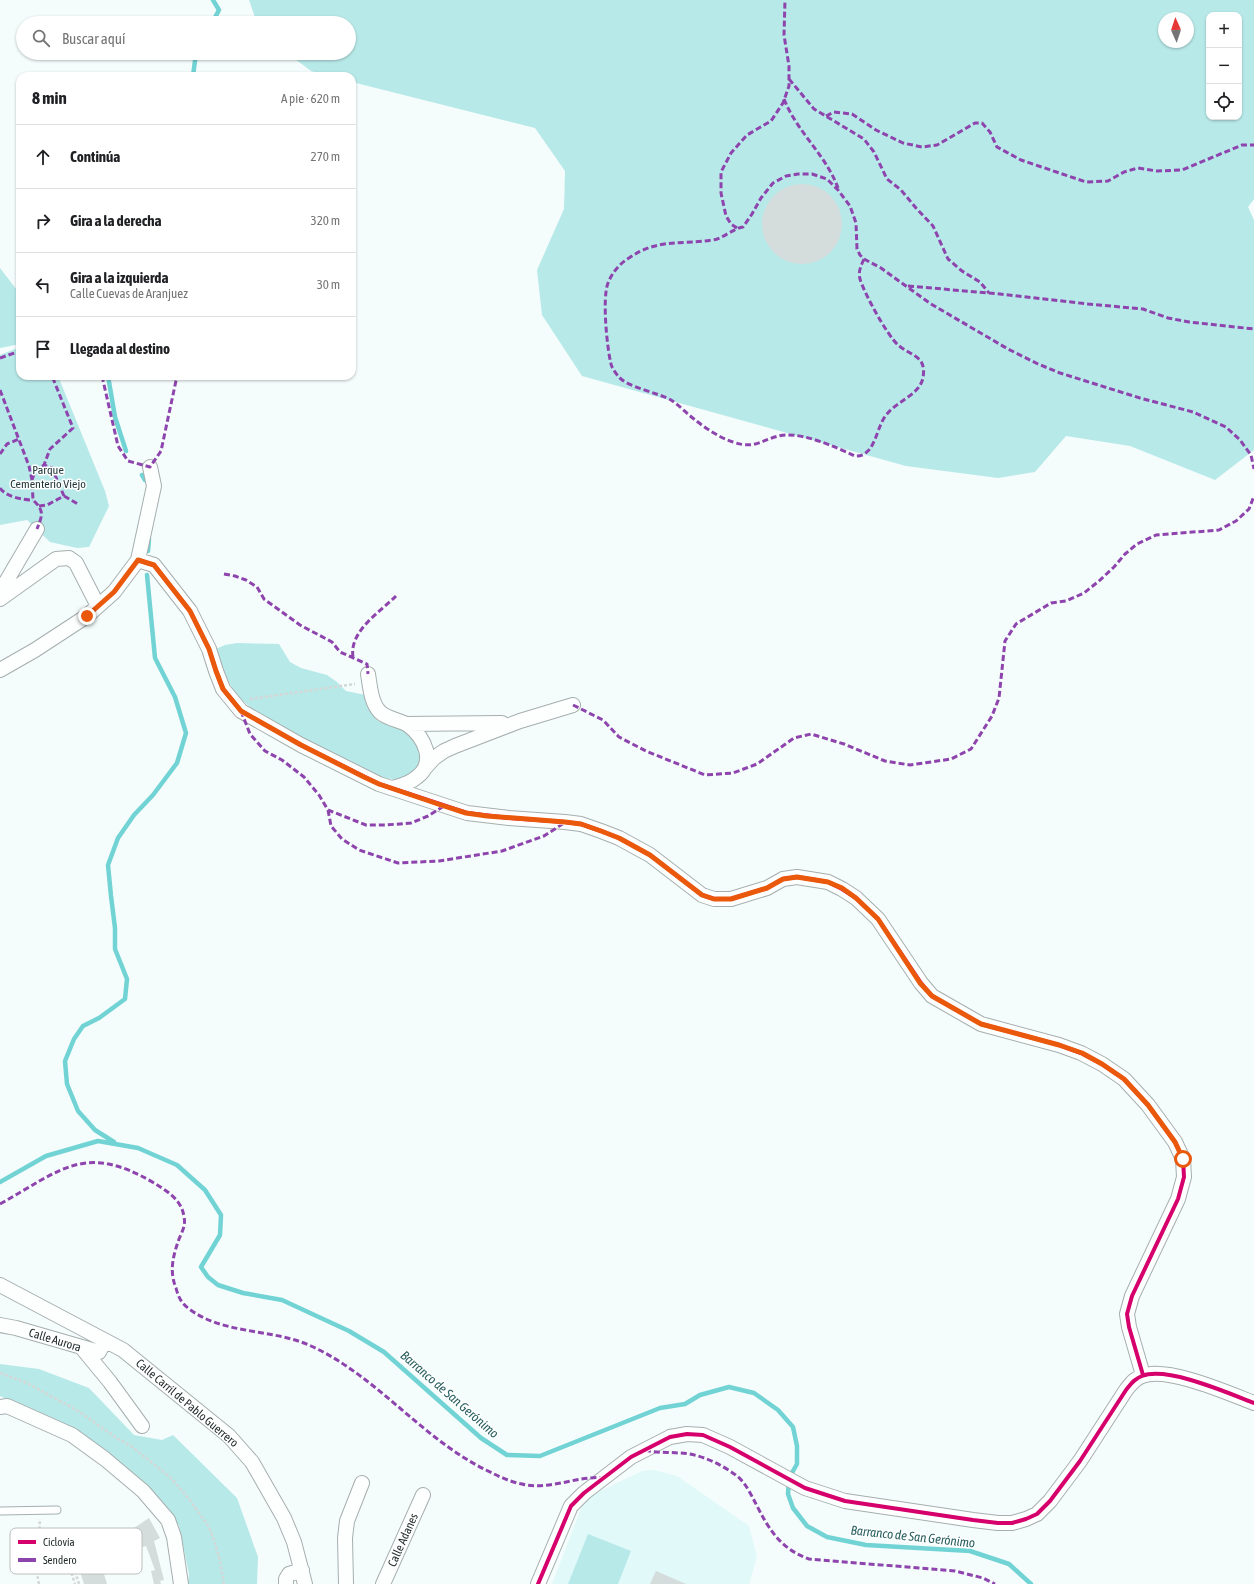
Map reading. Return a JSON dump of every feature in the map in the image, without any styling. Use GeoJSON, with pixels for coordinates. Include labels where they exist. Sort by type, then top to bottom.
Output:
{"type":"FeatureCollection","features":[{"type":"Feature","properties":{"kind":"street"},"geometry":{"type":"LineString","coordinates":[[0,670],[35,650],[87,616],[114,592],[138,560],[154,486],[150,467]]}},
{"type":"Feature","properties":{"kind":"street"},"geometry":{"type":"LineString","coordinates":[[0,592],[37,529]]}},
{"type":"Feature","properties":{"kind":"street"},"geometry":{"type":"LineString","coordinates":[[0,599],[56,559],[69,558],[76,563],[98,606]]}},
{"type":"Feature","properties":{"kind":"street"},"geometry":{"type":"LineString","coordinates":[[138,560],[154,565],[190,611],[209,649],[223,689],[241,711],[294,742],[364,777],[466,813],[581,824],[601,831],[619,838],[650,855],[702,895],[714,899],[731,899],[747,895],[767,888],[783,879],[797,877],[828,882],[842,888],[856,898],[878,919],[920,983],[932,996],[981,1024],[1059,1045],[1082,1053],[1124,1079],[1148,1105],[1175,1142],[1183,1159],[1184,1177],[1178,1199],[1132,1296],[1127,1314],[1129,1327],[1143,1375]]}},
{"type":"Feature","properties":{"kind":"street"},"geometry":{"type":"LineString","coordinates":[[369,677],[372,697],[380,712],[406,724],[418,733],[422,739],[428,758],[425,768]]}},
{"type":"Feature","properties":{"kind":"street"},"geometry":{"type":"LineString","coordinates":[[392,788],[406,784],[418,777],[434,758],[444,751],[520,721],[573,705]]}},
{"type":"Feature","properties":{"kind":"street"},"geometry":{"type":"LineString","coordinates":[[406,724],[496,724],[520,721]]}},
{"type":"Feature","properties":{"kind":"street","name":"Calle Carril de Pablo Guerrero"},"geometry":{"type":"LineString","coordinates":[[0,1285],[123,1350],[229,1436],[252,1462],[284,1518],[294,1542],[303,1577]]}},
{"type":"Feature","properties":{"kind":"street","name":"Calle Aurora"},"geometry":{"type":"LineString","coordinates":[[0,1325],[16,1328],[99,1352],[105,1341]]}},
{"type":"Feature","properties":{"kind":"street"},"geometry":{"type":"LineString","coordinates":[[82,1348],[110,1382],[142,1426]]}},
{"type":"Feature","properties":{"kind":"street"},"geometry":{"type":"LineString","coordinates":[[538,1584],[571,1506],[584,1493],[631,1457],[662,1441],[681,1434],[694,1434],[712,1439],[730,1447],[805,1488],[845,1501],[998,1523],[1026,1519],[1036,1514],[1050,1501],[1080,1461],[1134,1379],[1143,1375],[1172,1375],[1254,1403]]}},
{"type":"Feature","properties":{"kind":"street"},"geometry":{"type":"LineString","coordinates":[[0,1407],[7,1406],[72,1435],[105,1459],[143,1491],[168,1520],[174,1537],[181,1584]]}},
{"type":"Feature","properties":{"kind":"street"},"geometry":{"type":"LineString","coordinates":[[346,1584],[345,1538],[347,1522],[362,1483]]}},
{"type":"Feature","properties":{"kind":"street","name":"Calle Adanes"},"geometry":{"type":"LineString","coordinates":[[383,1584],[423,1495]]}},
{"type":"Feature","properties":{"kind":"street"},"geometry":{"type":"LineString","coordinates":[[286,1584],[286,1579],[289,1574],[303,1577]]}},
{"type":"Feature","properties":{"kind":"lane"},"geometry":{"type":"LineString","coordinates":[[0,1511],[57,1510]]}},
{"type":"Feature","properties":{"kind":"path"},"geometry":{"type":"LineString","coordinates":[[233,701],[356,684],[369,677]]}},
{"type":"Feature","properties":{"kind":"path"},"geometry":{"type":"LineString","coordinates":[[40,1528],[41,1511]]}},
{"type":"Feature","properties":{"kind":"path"},"geometry":{"type":"LineString","coordinates":[[37,1574],[39,1584]]}},
{"type":"Feature","properties":{"kind":"path"},"geometry":{"type":"LineString","coordinates":[[72,1574],[75,1584]]}},
{"type":"Feature","properties":{"kind":"path"},"geometry":{"type":"LineString","coordinates":[[76,1574],[79,1584]]}},
{"type":"Feature","properties":{"kind":"shaded area"},"geometry":{"type":"Polygon","coordinates":[[[654,1470],[677,1476],[749,1526],[757,1557],[749,1584],[552,1584],[582,1506],[592,1495],[642,1471],[654,1470]]]}},
{"type":"Feature","properties":{"kind":"green space"},"geometry":{"type":"Polygon","coordinates":[[[249,0],[1254,0],[1254,199],[1248,207],[1254,220],[1254,450],[1215,480],[1130,446],[1066,436],[1035,472],[998,478],[906,466],[582,376],[542,315],[537,270],[564,209],[565,171],[535,128],[356,83],[356,72],[314,72],[296,60],[356,60],[356,16],[255,16],[249,0]]]}},
{"type":"Feature","properties":{"kind":"green space"},"geometry":{"type":"Polygon","coordinates":[[[0,268],[16,289],[16,345],[0,348],[0,268]]]}},
{"type":"Feature","properties":{"kind":"green space","name":"Parque Cementerio Viejo"},"geometry":{"type":"Polygon","coordinates":[[[16,349],[16,380],[60,380],[105,491],[109,506],[89,547],[77,548],[50,542],[27,520],[0,525],[0,355],[16,349]]]}},
{"type":"Feature","properties":{"kind":"green space"},"geometry":{"type":"Polygon","coordinates":[[[237,643],[279,644],[290,662],[301,668],[327,675],[346,691],[366,695],[370,710],[376,719],[401,730],[415,740],[420,751],[421,759],[418,767],[406,777],[392,779],[381,777],[316,745],[258,713],[234,691],[216,649],[225,645],[237,643]]]}},
{"type":"Feature","properties":{"kind":"green space"},"geometry":{"type":"Polygon","coordinates":[[[0,1364],[39,1369],[89,1388],[134,1435],[162,1440],[173,1435],[237,1498],[258,1557],[257,1584],[188,1584],[189,1574],[179,1526],[152,1494],[76,1432],[0,1396],[0,1364]]]}},
{"type":"Feature","properties":{"kind":"green space"},"geometry":{"type":"Polygon","coordinates":[[[588,1534],[631,1551],[618,1584],[568,1584],[588,1534]]]}},
{"type":"Feature","properties":{"kind":"building"},"geometry":{"type":"Polygon","coordinates":[[[794,184],[810,184],[831,195],[842,216],[842,232],[831,253],[810,264],[794,264],[780,258],[773,253],[768,246],[762,232],[762,216],[768,202],[773,195],[780,190],[794,184]]]}},
{"type":"Feature","properties":{"kind":"building"},"geometry":{"type":"Polygon","coordinates":[[[149,1518],[160,1538],[154,1541],[164,1580],[160,1581],[161,1584],[154,1584],[151,1571],[155,1570],[146,1546],[142,1547],[142,1528],[134,1528],[149,1518]]]}},
{"type":"Feature","properties":{"kind":"building"},"geometry":{"type":"Polygon","coordinates":[[[656,1571],[686,1584],[650,1584],[656,1571]]]}},
{"type":"Feature","properties":{"kind":"building"},"geometry":{"type":"Polygon","coordinates":[[[81,1574],[104,1574],[107,1584],[84,1584],[81,1574]]]}},
{"type":"Feature","properties":{"kind":"waterway"},"geometry":{"type":"LineString","coordinates":[[213,0],[219,10],[216,16]]}},
{"type":"Feature","properties":{"kind":"waterway"},"geometry":{"type":"LineString","coordinates":[[194,72],[195,60]]}},
{"type":"Feature","properties":{"kind":"waterway"},"geometry":{"type":"LineString","coordinates":[[109,380],[115,417],[126,451]]}},
{"type":"Feature","properties":{"kind":"waterway"},"geometry":{"type":"LineString","coordinates":[[142,475],[145,480]]}},
{"type":"Feature","properties":{"kind":"waterway"},"geometry":{"type":"LineString","coordinates":[[148,551],[149,539]]}},
{"type":"Feature","properties":{"kind":"waterway"},"geometry":{"type":"LineString","coordinates":[[114,1142],[95,1130],[78,1111],[67,1084],[65,1061],[74,1039],[83,1026],[99,1018],[125,999],[127,979],[115,949],[115,928],[108,865],[118,838],[134,815],[153,795],[177,763],[186,733],[175,697],[155,658],[147,575]]}},
{"type":"Feature","properties":{"kind":"waterway","name":"Barranco de San Gerónimo"},"geometry":{"type":"LineString","coordinates":[[0,1182],[46,1156],[98,1141],[138,1148],[177,1165],[205,1190],[221,1215],[220,1235],[201,1267],[208,1277],[218,1285],[243,1293],[282,1300],[349,1331],[384,1352],[481,1438],[507,1455],[540,1456],[660,1408],[685,1404],[700,1395],[729,1387],[754,1393],[778,1410],[793,1427],[797,1446],[797,1464],[789,1478],[788,1494],[793,1508],[807,1526],[827,1537],[866,1545],[970,1551],[1009,1564],[1031,1584]]}},
{"type":"Feature","properties":{"kind":"marked path"},"geometry":{"type":"LineString","coordinates":[[737,228],[731,224],[726,216],[721,193],[721,172],[731,153],[747,135],[771,121],[783,103],[789,86],[789,66],[784,35],[785,0]]}},
{"type":"Feature","properties":{"kind":"marked path"},"geometry":{"type":"LineString","coordinates":[[789,79],[814,109],[864,139],[874,152],[887,179],[901,190],[933,226],[948,259],[962,271],[980,282],[989,293]]}},
{"type":"Feature","properties":{"kind":"marked path"},"geometry":{"type":"LineString","coordinates":[[784,99],[796,122],[833,176],[838,188]]}},
{"type":"Feature","properties":{"kind":"marked path"},"geometry":{"type":"LineString","coordinates":[[826,116],[834,112],[852,114],[876,130],[903,143],[922,147],[937,145],[975,123],[982,123],[990,132],[997,147],[1021,160],[1086,182],[1108,181],[1124,172],[1138,168],[1157,171],[1182,170],[1242,145],[1254,145]]}},
{"type":"Feature","properties":{"kind":"marked path"},"geometry":{"type":"LineString","coordinates":[[864,259],[859,276],[871,303],[893,340],[920,360],[924,373],[920,385],[916,391],[885,416],[869,450],[861,455],[855,456],[821,442],[794,435],[779,436],[749,445],[728,440],[703,426],[671,400],[623,381],[613,369],[609,357],[607,335],[605,311],[606,290],[614,272],[625,260],[650,247],[670,243],[713,240],[743,227],[761,198],[773,183],[786,176],[812,174],[827,179],[838,190],[850,206],[856,223],[857,249],[860,255],[864,259],[881,268],[931,304],[1008,349],[1038,364],[1060,373],[1140,398],[1193,412],[1226,427],[1240,440],[1251,455],[1254,469]]}},
{"type":"Feature","properties":{"kind":"marked path"},"geometry":{"type":"LineString","coordinates":[[908,286],[1143,309],[1168,318],[1189,322],[1254,329]]}},
{"type":"Feature","properties":{"kind":"marked path"},"geometry":{"type":"LineString","coordinates":[[0,358],[16,352]]}},
{"type":"Feature","properties":{"kind":"marked path"},"geometry":{"type":"LineString","coordinates":[[32,480],[35,471],[44,465],[50,449],[73,428],[54,380]]}},
{"type":"Feature","properties":{"kind":"marked path"},"geometry":{"type":"LineString","coordinates":[[103,380],[118,446],[128,461],[150,467],[161,451],[176,380]]}},
{"type":"Feature","properties":{"kind":"marked path"},"geometry":{"type":"LineString","coordinates":[[0,390],[29,466],[32,480],[33,500],[41,511],[37,529]]}},
{"type":"Feature","properties":{"kind":"marked path"},"geometry":{"type":"LineString","coordinates":[[0,454],[7,444],[19,439]]}},
{"type":"Feature","properties":{"kind":"marked path"},"geometry":{"type":"LineString","coordinates":[[39,506],[47,505],[64,496],[52,468],[44,465]]}},
{"type":"Feature","properties":{"kind":"marked path"},"geometry":{"type":"LineString","coordinates":[[0,488],[10,496],[20,499],[33,500]]}},
{"type":"Feature","properties":{"kind":"marked path"},"geometry":{"type":"LineString","coordinates":[[64,496],[78,504]]}},
{"type":"Feature","properties":{"kind":"marked path"},"geometry":{"type":"LineString","coordinates":[[573,705],[603,720],[619,737],[646,751],[705,775],[733,773],[757,764],[794,738],[811,734],[844,744],[885,761],[910,765],[951,759],[971,749],[992,716],[999,698],[1005,641],[1016,624],[1051,603],[1066,601],[1084,593],[1099,581],[1125,554],[1137,544],[1156,535],[1219,530],[1236,521],[1249,509],[1254,496]]}},
{"type":"Feature","properties":{"kind":"marked path"},"geometry":{"type":"LineString","coordinates":[[224,574],[246,580],[257,587],[264,599],[300,625],[332,642],[340,652],[367,664],[368,674]]}},
{"type":"Feature","properties":{"kind":"marked path"},"geometry":{"type":"LineString","coordinates":[[353,657],[353,648],[361,630],[374,615],[396,596]]}},
{"type":"Feature","properties":{"kind":"marked path"},"geometry":{"type":"LineString","coordinates":[[241,711],[250,734],[265,751],[282,760],[304,777],[319,795],[328,810],[366,825],[386,825],[411,823],[428,816],[444,806]]}},
{"type":"Feature","properties":{"kind":"marked path"},"geometry":{"type":"LineString","coordinates":[[328,810],[331,826],[342,839],[359,850],[398,863],[439,861],[502,851],[544,836],[564,823]]}},
{"type":"Feature","properties":{"kind":"marked path"},"geometry":{"type":"LineString","coordinates":[[0,1204],[57,1172],[74,1165],[91,1163],[109,1164],[130,1171],[154,1183],[169,1193],[177,1201],[183,1211],[184,1226],[175,1251],[172,1270],[174,1282],[183,1304],[201,1317],[216,1323],[280,1336],[311,1346],[335,1359],[357,1374],[419,1425],[463,1457],[486,1470],[513,1482],[532,1486],[543,1486],[584,1479],[604,1478]]}},
{"type":"Feature","properties":{"kind":"marked path"},"geometry":{"type":"LineString","coordinates":[[645,1450],[653,1452],[686,1453],[702,1457],[717,1463],[731,1472],[746,1486],[766,1522],[777,1538],[791,1550],[809,1559],[955,1571],[983,1578],[995,1584]]}},
{"type":"Feature","properties":{"kind":"cycle path"},"geometry":{"type":"LineString","coordinates":[[138,560],[154,565],[190,611],[209,649],[223,689],[241,711],[301,745],[379,784],[467,813],[581,824],[601,831],[619,838],[650,855],[702,895],[714,899],[731,899],[767,888],[783,879],[797,877],[828,882],[856,898],[878,919],[921,983],[932,996],[981,1024],[1059,1045],[1081,1053],[1102,1064],[1124,1079],[1148,1105],[1175,1142],[1183,1159],[1184,1177],[1178,1199],[1132,1296],[1127,1314],[1129,1327],[1143,1375]]}},
{"type":"Feature","properties":{"kind":"cycle path"},"geometry":{"type":"LineString","coordinates":[[538,1584],[571,1506],[584,1493],[631,1457],[670,1437],[687,1434],[703,1435],[730,1447],[805,1488],[845,1501],[973,1520],[1012,1523],[1037,1514],[1050,1501],[1080,1461],[1126,1390],[1139,1377],[1153,1374],[1182,1378],[1214,1387],[1254,1403]]}},
{"type":"Feature","properties":{"kind":"route"},"geometry":{"type":"LineString","coordinates":[[87,616],[114,592],[138,560],[154,565],[190,611],[200,628],[209,649],[223,689],[241,711],[301,745],[364,777],[379,784],[466,813],[581,824],[619,838],[650,855],[702,895],[714,899],[731,899],[747,895],[767,888],[783,879],[797,877],[828,882],[842,888],[869,909],[878,919],[920,983],[932,996],[981,1024],[1059,1045],[1082,1053],[1102,1064],[1124,1079],[1148,1105],[1175,1142],[1183,1159]]}}]}
